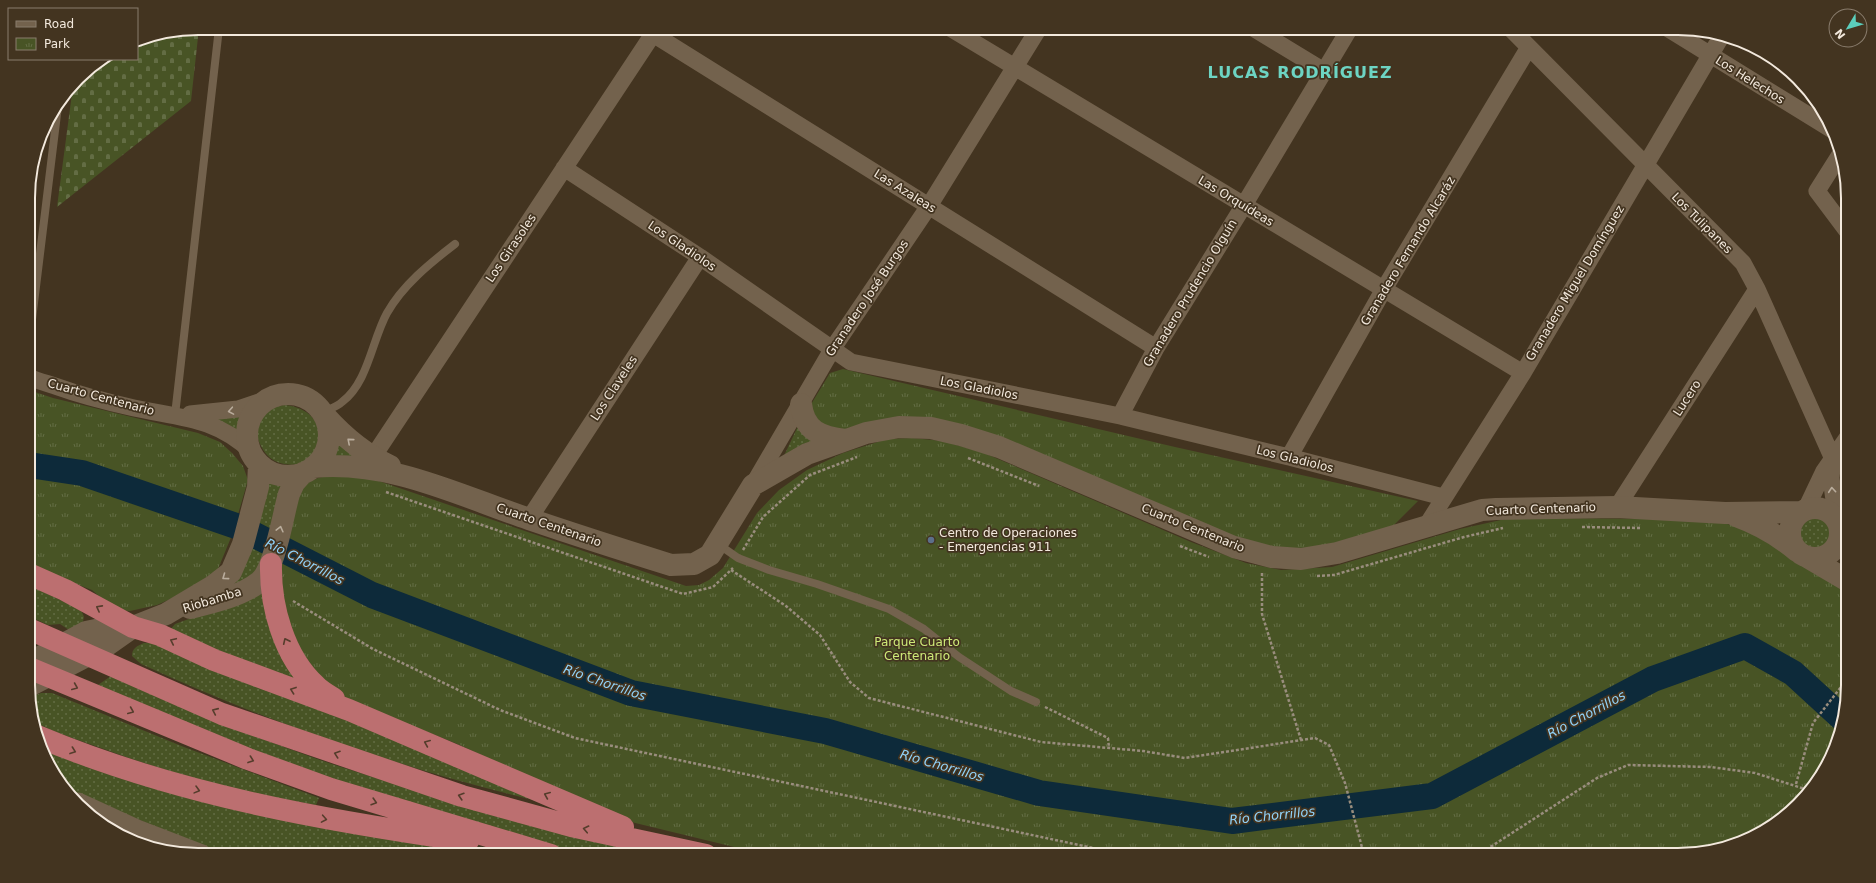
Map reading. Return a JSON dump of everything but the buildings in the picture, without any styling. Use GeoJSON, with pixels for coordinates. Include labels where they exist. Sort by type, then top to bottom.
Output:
{"type":"FeatureCollection","features":[{"type":"Feature","properties":{"kind":"highway"},"geometry":{"type":"LineString","coordinates":[[271,564],[271,588],[282,632],[293,656],[316,686],[349,710]]}},
{"type":"Feature","properties":{"kind":"highway"},"geometry":{"type":"LineString","coordinates":[[35,577],[65,590],[133,627],[160,636],[214,660],[349,710],[673,848]]}},
{"type":"Feature","properties":{"kind":"highway"},"geometry":{"type":"LineString","coordinates":[[35,632],[132,673],[222,714],[462,796],[572,826],[673,848]]}},
{"type":"Feature","properties":{"kind":"highway"},"geometry":{"type":"LineString","coordinates":[[35,670],[248,759],[323,786],[528,848]]}},
{"type":"Feature","properties":{"kind":"highway"},"geometry":{"type":"LineString","coordinates":[[44,739],[87,755],[188,787],[256,805],[322,819],[512,848]]}},
{"type":"Feature","properties":{"kind":"main road"},"geometry":{"type":"LineString","coordinates":[[279,394],[292,394],[304,397],[314,403],[324,415],[329,435],[327,448],[322,458],[308,470],[291,476],[279,475],[268,470],[255,458],[247,436],[248,425],[258,406],[268,399],[279,394]]}},
{"type":"Feature","properties":{"kind":"main road"},"geometry":{"type":"LineString","coordinates":[[801,404],[805,421],[812,429],[822,436],[845,440]]}},
{"type":"Feature","properties":{"kind":"main road","name":"Cuarto Centenario"},"geometry":{"type":"LineString","coordinates":[[324,415],[369,463]]}},
{"type":"Feature","properties":{"kind":"main road","name":"Cuarto Centenario"},"geometry":{"type":"LineString","coordinates":[[753,485],[806,454],[866,433],[899,427],[931,428],[961,435],[999,447],[1234,547],[1272,557],[1301,559],[1337,553],[1482,510],[1617,507],[1725,513],[1803,512],[1817,508],[1832,515],[1838,530]]}},
{"type":"Feature","properties":{"kind":"main road","name":"Riobamba"},"geometry":{"type":"LineString","coordinates":[[166,614],[213,586],[231,572],[243,544],[258,487],[255,458]]}},
{"type":"Feature","properties":{"kind":"main road","name":"Cuarto Centenario"},"geometry":{"type":"LineString","coordinates":[[308,470],[333,465],[369,463],[407,475],[529,519],[670,565],[694,564]]}},
{"type":"Feature","properties":{"kind":"main road","name":"Riobamba"},"geometry":{"type":"LineString","coordinates":[[35,683],[106,646],[133,627],[166,614],[213,602],[242,591],[259,582],[271,564],[289,494],[294,483],[308,470]]}},
{"type":"Feature","properties":{"kind":"main road","name":"Granadero José Burgos"},"geometry":{"type":"LineString","coordinates":[[694,564],[710,556],[753,485]]}},
{"type":"Feature","properties":{"kind":"main road"},"geometry":{"type":"LineString","coordinates":[[1803,512],[1791,525],[1790,533],[1791,541],[1803,554],[1817,558],[1832,552],[1838,530]]}},
{"type":"Feature","properties":{"kind":"main road","name":"Cuarto Centenario"},"geometry":{"type":"LineString","coordinates":[[1725,513],[1753,522],[1841,578]]}},
{"type":"Feature","properties":{"kind":"main road"},"geometry":{"type":"LineString","coordinates":[[1838,530],[1841,544]]}},
{"type":"Feature","properties":{"kind":"main road","name":"Riobamba"},"geometry":{"type":"LineString","coordinates":[[35,660],[86,632],[110,627],[133,627]]}},
{"type":"Feature","properties":{"kind":"street","name":"Los Girasoles"},"geometry":{"type":"LineString","coordinates":[[369,463],[652,35]]}},
{"type":"Feature","properties":{"kind":"street","name":"Las Azaleas"},"geometry":{"type":"LineString","coordinates":[[661,35],[929,206],[1156,348]]}},
{"type":"Feature","properties":{"kind":"street","name":"Las Orquídeas"},"geometry":{"type":"LineString","coordinates":[[962,35],[1523,373]]}},
{"type":"Feature","properties":{"kind":"street","name":"Granadero José Burgos"},"geometry":{"type":"LineString","coordinates":[[753,485],[833,348],[929,206],[1036,35]]}},
{"type":"Feature","properties":{"kind":"street"},"geometry":{"type":"LineString","coordinates":[[1265,35],[1324,71]]}},
{"type":"Feature","properties":{"kind":"street","name":"Granadero Prudencio Olguín"},"geometry":{"type":"LineString","coordinates":[[1120,416],[1156,348],[1346,35]]}},
{"type":"Feature","properties":{"kind":"street","name":"Los Tulipanes"},"geometry":{"type":"LineString","coordinates":[[1517,35],[1743,264],[1757,289],[1834,459]]}},
{"type":"Feature","properties":{"kind":"street","name":"Los Helechos"},"geometry":{"type":"LineString","coordinates":[[1678,35],[1823,124]]}},
{"type":"Feature","properties":{"kind":"street","name":"Granadero Miguel Domínguez"},"geometry":{"type":"LineString","coordinates":[[1425,528],[1443,497],[1523,373],[1718,41]]}},
{"type":"Feature","properties":{"kind":"street","name":"Granadero Fernando Alcaráz"},"geometry":{"type":"LineString","coordinates":[[1289,457],[1384,289],[1529,47]]}},
{"type":"Feature","properties":{"kind":"street"},"geometry":{"type":"LineString","coordinates":[[1836,160],[1817,191],[1841,223]]}},
{"type":"Feature","properties":{"kind":"street","name":"Los Gladiolos"},"geometry":{"type":"LineString","coordinates":[[564,168],[700,257],[833,348],[851,362],[1120,416],[1289,457],[1443,497]]}},
{"type":"Feature","properties":{"kind":"street","name":"Los Claveles"},"geometry":{"type":"LineString","coordinates":[[529,519],[700,257]]}},
{"type":"Feature","properties":{"kind":"street","name":"Lucero"},"geometry":{"type":"LineString","coordinates":[[1617,507],[1757,289]]}},
{"type":"Feature","properties":{"kind":"street","name":"Cuarto Centenario"},"geometry":{"type":"LineString","coordinates":[[35,378],[68,390],[127,406],[175,415],[218,428],[231,435],[255,458]]}},
{"type":"Feature","properties":{"kind":"street","name":"Cuarto Centenario"},"geometry":{"type":"LineString","coordinates":[[175,415],[222,412],[238,409],[268,399]]}},
{"type":"Feature","properties":{"kind":"street"},"geometry":{"type":"LineString","coordinates":[[1803,512],[1824,471],[1841,448]]}},
{"type":"Feature","properties":{"kind":"street"},"geometry":{"type":"LineString","coordinates":[[1834,459],[1831,478],[1838,530]]}},
{"type":"Feature","properties":{"kind":"street"},"geometry":{"type":"LineString","coordinates":[[92,810],[137,830],[183,848]]}},
{"type":"Feature","properties":{"kind":"lane"},"geometry":{"type":"LineString","coordinates":[[175,415],[219,35]]}},
{"type":"Feature","properties":{"kind":"lane"},"geometry":{"type":"LineString","coordinates":[[35,295],[57,117]]}},
{"type":"Feature","properties":{"kind":"lane"},"geometry":{"type":"LineString","coordinates":[[324,415],[342,403],[352,393],[360,379],[387,314],[408,284],[454,244]]}},
{"type":"Feature","properties":{"kind":"lane"},"geometry":{"type":"LineString","coordinates":[[718,544],[738,558],[769,570],[889,608],[924,629],[959,657],[1011,691],[1036,702]]}},
{"type":"Feature","properties":{"kind":"path"},"geometry":{"type":"LineString","coordinates":[[386,492],[683,594],[714,587],[731,570],[763,517],[810,475],[860,456]]}},
{"type":"Feature","properties":{"kind":"path"},"geometry":{"type":"LineString","coordinates":[[964,456],[1043,487]]}},
{"type":"Feature","properties":{"kind":"path"},"geometry":{"type":"LineString","coordinates":[[1311,576],[1334,576],[1464,537],[1507,527]]}},
{"type":"Feature","properties":{"kind":"path"},"geometry":{"type":"LineString","coordinates":[[1581,527],[1643,528]]}},
{"type":"Feature","properties":{"kind":"path"},"geometry":{"type":"LineString","coordinates":[[1176,544],[1211,558]]}},
{"type":"Feature","properties":{"kind":"path"},"geometry":{"type":"LineString","coordinates":[[1254,570],[1268,574]]}},
{"type":"Feature","properties":{"kind":"path"},"geometry":{"type":"LineString","coordinates":[[1262,572],[1262,614],[1301,740]]}},
{"type":"Feature","properties":{"kind":"path"},"geometry":{"type":"LineString","coordinates":[[271,588],[372,649],[500,710],[575,738],[1093,848]]}},
{"type":"Feature","properties":{"kind":"path"},"geometry":{"type":"LineString","coordinates":[[1796,784],[1813,723],[1841,687]]}},
{"type":"Feature","properties":{"kind":"path"},"geometry":{"type":"LineString","coordinates":[[1036,702],[1108,738],[1109,748]]}},
{"type":"Feature","properties":{"kind":"path"},"geometry":{"type":"LineString","coordinates":[[1489,848],[1597,778],[1628,765],[1711,767],[1755,773],[1805,787]]}},
{"type":"Feature","properties":{"kind":"path"},"geometry":{"type":"LineString","coordinates":[[1345,783],[1363,848]]}},
{"type":"Feature","properties":{"kind":"green space"},"geometry":{"type":"Polygon","coordinates":[[[198,35],[191,101],[57,207],[72,95],[75,90],[90,75],[111,60],[138,60],[138,46],[176,36],[198,35]]]}},
{"type":"Feature","properties":{"kind":"green space"},"geometry":{"type":"Polygon","coordinates":[[[843,369],[1175,447],[1418,501],[1392,527],[1313,549],[1284,550],[1234,538],[1003,442],[824,431],[810,406],[830,373],[843,369]]]}},
{"type":"Feature","properties":{"kind":"green space"},"geometry":{"type":"Polygon","coordinates":[[[35,392],[53,398],[198,433],[220,442],[243,466],[248,480],[232,535],[218,569],[186,592],[157,605],[130,611],[115,610],[92,590],[35,568],[35,392]]]}},
{"type":"Feature","properties":{"kind":"green space"},"geometry":{"type":"Polygon","coordinates":[[[284,405],[301,409],[312,417],[319,428],[320,439],[318,450],[311,459],[299,464],[284,464],[270,458],[261,446],[256,431],[257,424],[264,414],[269,410],[284,405]]]}},
{"type":"Feature","properties":{"kind":"green space"},"geometry":{"type":"Polygon","coordinates":[[[241,416],[237,430],[210,418],[241,416]]]}},
{"type":"Feature","properties":{"kind":"green space"},"geometry":{"type":"Polygon","coordinates":[[[798,426],[823,441],[782,460],[798,426]]]}},
{"type":"Feature","properties":{"kind":"green space","name":"Parque Cuarto Centenario"},"geometry":{"type":"Polygon","coordinates":[[[912,438],[943,441],[984,453],[1191,542],[1246,563],[1281,570],[1332,567],[1460,529],[1510,518],[1671,519],[1720,522],[1756,532],[1841,587],[1841,696],[1838,717],[1829,748],[1814,776],[1801,793],[1786,808],[1769,821],[1741,836],[1700,847],[738,848],[623,820],[460,745],[348,700],[325,684],[294,641],[278,579],[296,497],[307,483],[318,478],[338,474],[370,478],[686,586],[699,585],[709,580],[723,568],[757,513],[779,490],[807,470],[843,453],[887,439],[912,438]]]}},
{"type":"Feature","properties":{"kind":"green space"},"geometry":{"type":"Polygon","coordinates":[[[339,443],[364,462],[327,459],[335,451],[339,443]]]}},
{"type":"Feature","properties":{"kind":"green space"},"geometry":{"type":"Polygon","coordinates":[[[268,478],[284,482],[263,563],[246,581],[221,592],[268,478]]]}},
{"type":"Feature","properties":{"kind":"green space"},"geometry":{"type":"Polygon","coordinates":[[[1811,514],[1819,514],[1826,517],[1831,522],[1834,533],[1831,544],[1826,549],[1819,552],[1811,552],[1804,549],[1799,544],[1796,537],[1796,529],[1799,522],[1804,517],[1811,514]]]}},
{"type":"Feature","properties":{"kind":"green space"},"geometry":{"type":"Polygon","coordinates":[[[265,585],[304,686],[170,630],[175,624],[244,599],[265,585]]]}},
{"type":"Feature","properties":{"kind":"green space"},"geometry":{"type":"Polygon","coordinates":[[[35,588],[81,610],[84,617],[82,626],[72,632],[60,624],[48,625],[35,619],[35,588]]]}},
{"type":"Feature","properties":{"kind":"green space"},"geometry":{"type":"Polygon","coordinates":[[[144,643],[152,643],[383,734],[538,801],[386,759],[237,705],[141,664],[132,656],[132,653],[135,648],[144,643]]]}},
{"type":"Feature","properties":{"kind":"green space"},"geometry":{"type":"Polygon","coordinates":[[[111,676],[252,735],[338,766],[459,802],[634,848],[559,848],[530,840],[305,771],[95,687],[111,676]]]}},
{"type":"Feature","properties":{"kind":"green space"},"geometry":{"type":"Polygon","coordinates":[[[41,693],[52,693],[184,747],[319,798],[316,805],[234,789],[154,766],[67,736],[40,724],[35,696],[41,693]]]}},
{"type":"Feature","properties":{"kind":"green space"},"geometry":{"type":"Polygon","coordinates":[[[49,751],[432,842],[464,848],[209,848],[77,795],[62,776],[49,751]]]}},
{"type":"Feature","properties":{"kind":"waterway","name":"Río Chorrillos"},"geometry":{"type":"LineString","coordinates":[[35,466],[82,473],[239,527],[372,595],[631,693],[825,731],[1039,793],[1232,821],[1432,796],[1653,679],[1745,646],[1793,673],[1838,715]]}},
{"type":"Feature","properties":{"kind":"place","name":"Centro de Operaciones - Emergencias 911"},"geometry":{"type":"Point","coordinates":[931,540]}},
{"type":"Feature","properties":{"kind":"district","name":"LUCAS RODRÍGUEZ"},"geometry":{"type":"Point","coordinates":[1300,72]}}]}
